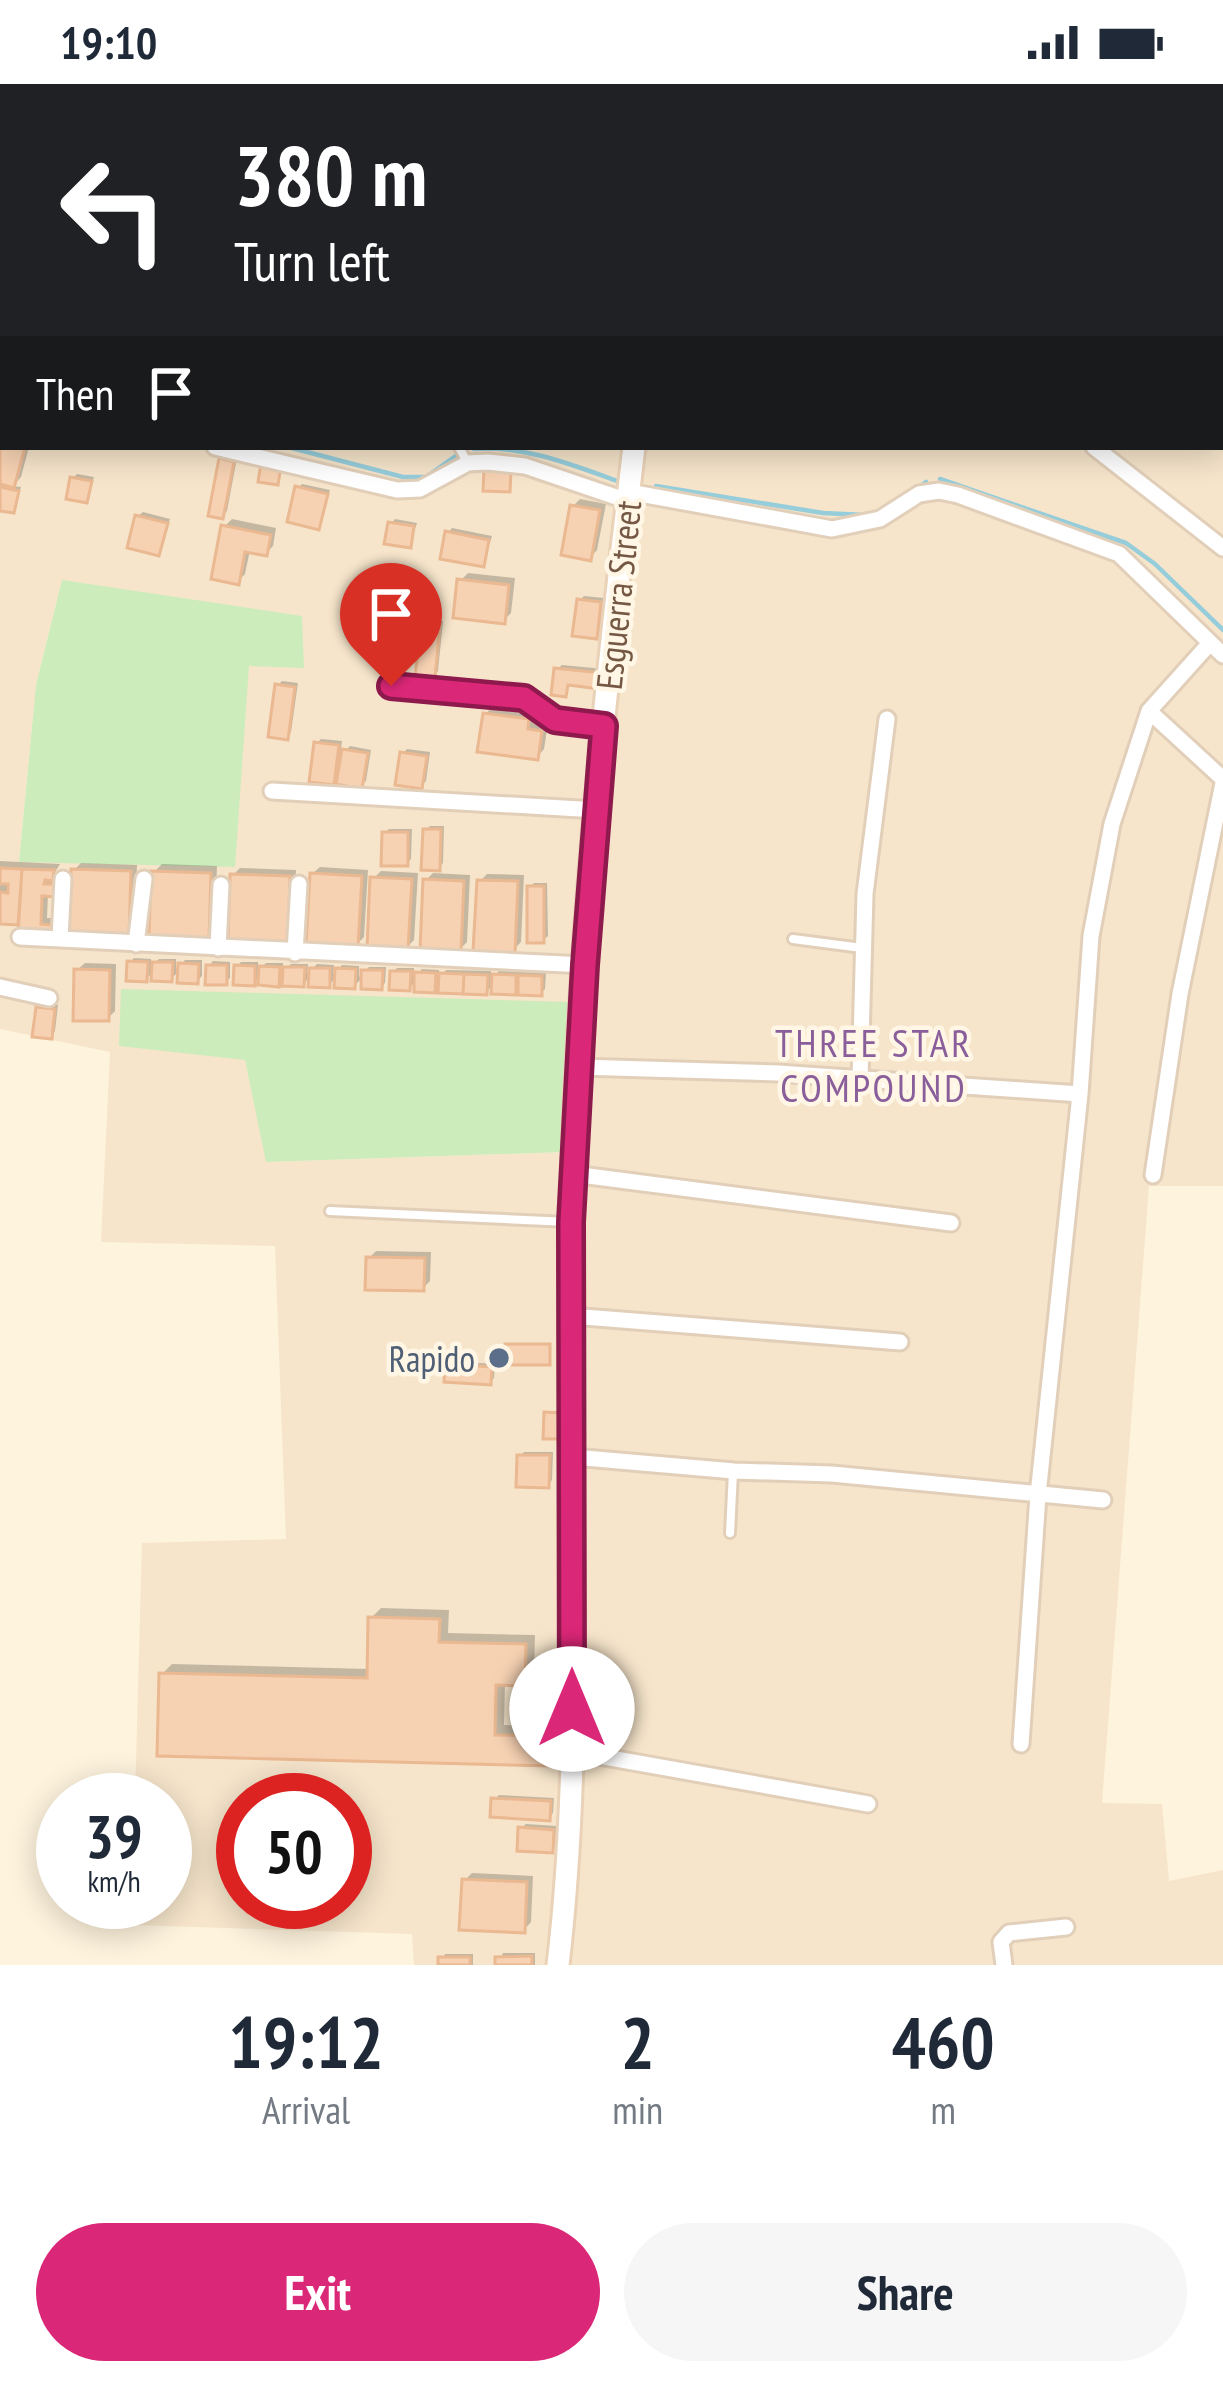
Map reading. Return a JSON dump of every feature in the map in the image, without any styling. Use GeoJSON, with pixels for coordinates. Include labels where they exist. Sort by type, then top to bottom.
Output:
{"type":"FeatureCollection","features":[{"type":"Feature","properties":{"kind":"main road","name":"Esguerra Street"},"geometry":{"type":"LineString","coordinates":[[558,1965],[571,1751],[573,1174],[597,809],[634,450]]}},
{"type":"Feature","properties":{"kind":"street"},"geometry":{"type":"LineString","coordinates":[[228,450],[398,490],[420,489],[468,463],[525,466],[628,496],[832,529],[880,519],[919,494],[958,495],[1119,554],[1217,650],[1149,711],[1112,824],[1091,937],[1080,1094],[1038,1495],[1021,1744]]}},
{"type":"Feature","properties":{"kind":"street"},"geometry":{"type":"LineString","coordinates":[[1098,450],[1223,548]]}},
{"type":"Feature","properties":{"kind":"street"},"geometry":{"type":"LineString","coordinates":[[1149,711],[1223,781],[1180,994],[1153,1175]]}},
{"type":"Feature","properties":{"kind":"street"},"geometry":{"type":"LineString","coordinates":[[860,1079],[865,894],[887,718]]}},
{"type":"Feature","properties":{"kind":"street"},"geometry":{"type":"LineString","coordinates":[[272,790],[597,809]]}},
{"type":"Feature","properties":{"kind":"street"},"geometry":{"type":"LineString","coordinates":[[60,939],[64,879]]}},
{"type":"Feature","properties":{"kind":"street"},"geometry":{"type":"LineString","coordinates":[[136,944],[144,879]]}},
{"type":"Feature","properties":{"kind":"street"},"geometry":{"type":"LineString","coordinates":[[295,953],[299,884]]}},
{"type":"Feature","properties":{"kind":"street"},"geometry":{"type":"LineString","coordinates":[[218,948],[221,885]]}},
{"type":"Feature","properties":{"kind":"street"},"geometry":{"type":"LineString","coordinates":[[20,937],[585,965]]}},
{"type":"Feature","properties":{"kind":"street"},"geometry":{"type":"LineString","coordinates":[[0,987],[49,998]]}},
{"type":"Feature","properties":{"kind":"street"},"geometry":{"type":"LineString","coordinates":[[579,1067],[1080,1094]]}},
{"type":"Feature","properties":{"kind":"street"},"geometry":{"type":"LineString","coordinates":[[573,1174],[951,1223]]}},
{"type":"Feature","properties":{"kind":"street"},"geometry":{"type":"LineString","coordinates":[[571,1316],[900,1342]]}},
{"type":"Feature","properties":{"kind":"street"},"geometry":{"type":"LineString","coordinates":[[573,1456],[1103,1500]]}},
{"type":"Feature","properties":{"kind":"street"},"geometry":{"type":"LineString","coordinates":[[571,1751],[868,1804]]}},
{"type":"Feature","properties":{"kind":"street"},"geometry":{"type":"LineString","coordinates":[[1004,1965],[1001,1942],[1009,1933],[1066,1928]]}},
{"type":"Feature","properties":{"kind":"lane"},"geometry":{"type":"LineString","coordinates":[[461,450],[468,463]]}},
{"type":"Feature","properties":{"kind":"lane"},"geometry":{"type":"LineString","coordinates":[[391,686],[524,698],[555,720],[604,726]]}},
{"type":"Feature","properties":{"kind":"lane"},"geometry":{"type":"LineString","coordinates":[[793,939],[864,948]]}},
{"type":"Feature","properties":{"kind":"lane"},"geometry":{"type":"LineString","coordinates":[[330,1210],[571,1222]]}},
{"type":"Feature","properties":{"kind":"lane"},"geometry":{"type":"LineString","coordinates":[[730,1534],[734,1471]]}},
{"type":"Feature","properties":{"kind":"shaded area"},"geometry":{"type":"Polygon","coordinates":[[[0,450],[1223,450],[1223,1186],[1149,1186],[1102,1803],[1162,1804],[1169,1881],[1223,1870],[1223,1965],[414,1965],[412,1934],[257,1929],[372,1929],[372,1773],[216,1773],[216,1928],[192,1927],[192,1773],[136,1773],[142,1543],[286,1539],[275,1246],[101,1242],[110,1052],[0,1029],[0,450]],[[62,580],[36,685],[19,861],[249,665],[304,667],[62,580]],[[245,1060],[267,1162],[564,1152],[245,1060]]]}},
{"type":"Feature","properties":{"kind":"green space"},"geometry":{"type":"Polygon","coordinates":[[[62,580],[302,616],[304,668],[249,666],[235,867],[19,862],[36,685],[62,580]]]}},
{"type":"Feature","properties":{"kind":"green space"},"geometry":{"type":"Polygon","coordinates":[[[121,989],[570,1002],[565,1152],[266,1162],[245,1060],[119,1046],[121,989]]]}},
{"type":"Feature","properties":{"kind":"building"},"geometry":{"type":"Polygon","coordinates":[[[0,450],[24,450],[14,488],[0,484],[0,450]]]}},
{"type":"Feature","properties":{"kind":"building"},"geometry":{"type":"Polygon","coordinates":[[[219,458],[234,462],[223,519],[208,516],[219,458]]]}},
{"type":"Feature","properties":{"kind":"building"},"geometry":{"type":"Polygon","coordinates":[[[261,463],[281,466],[278,485],[258,482],[261,463]]]}},
{"type":"Feature","properties":{"kind":"building"},"geometry":{"type":"Polygon","coordinates":[[[484,470],[511,471],[510,492],[483,491],[484,470]]]}},
{"type":"Feature","properties":{"kind":"building"},"geometry":{"type":"Polygon","coordinates":[[[70,477],[92,481],[87,503],[66,499],[70,477]]]}},
{"type":"Feature","properties":{"kind":"building"},"geometry":{"type":"Polygon","coordinates":[[[295,486],[328,494],[319,530],[287,522],[295,486]]]}},
{"type":"Feature","properties":{"kind":"building"},"geometry":{"type":"Polygon","coordinates":[[[0,487],[19,491],[14,513],[0,511],[0,487]]]}},
{"type":"Feature","properties":{"kind":"building"},"geometry":{"type":"Polygon","coordinates":[[[570,505],[600,510],[591,561],[561,555],[570,505]]]}},
{"type":"Feature","properties":{"kind":"building"},"geometry":{"type":"Polygon","coordinates":[[[135,515],[168,523],[159,556],[127,548],[135,515]]]}},
{"type":"Feature","properties":{"kind":"building"},"geometry":{"type":"Polygon","coordinates":[[[388,522],[414,526],[411,548],[384,544],[388,522]]]}},
{"type":"Feature","properties":{"kind":"building"},"geometry":{"type":"Polygon","coordinates":[[[221,525],[271,535],[267,556],[245,552],[239,585],[211,579],[221,525]]]}},
{"type":"Feature","properties":{"kind":"building"},"geometry":{"type":"Polygon","coordinates":[[[445,531],[489,540],[484,567],[440,559],[445,531]]]}},
{"type":"Feature","properties":{"kind":"building"},"geometry":{"type":"Polygon","coordinates":[[[457,579],[509,585],[505,624],[453,618],[457,579]]]}},
{"type":"Feature","properties":{"kind":"building"},"geometry":{"type":"Polygon","coordinates":[[[577,599],[601,602],[597,639],[572,636],[577,599]]]}},
{"type":"Feature","properties":{"kind":"building"},"geometry":{"type":"Polygon","coordinates":[[[393,622],[415,624],[413,651],[391,649],[393,622]]]}},
{"type":"Feature","properties":{"kind":"building"},"geometry":{"type":"Polygon","coordinates":[[[421,623],[440,625],[435,678],[415,676],[421,623]]]}},
{"type":"Feature","properties":{"kind":"building"},"geometry":{"type":"Polygon","coordinates":[[[554,668],[602,673],[600,689],[568,685],[566,697],[551,695],[554,668]]]}},
{"type":"Feature","properties":{"kind":"building"},"geometry":{"type":"Polygon","coordinates":[[[275,684],[295,687],[288,740],[268,737],[275,684]]]}},
{"type":"Feature","properties":{"kind":"building"},"geometry":{"type":"Polygon","coordinates":[[[483,713],[529,719],[528,729],[542,731],[538,760],[477,752],[483,713]]]}},
{"type":"Feature","properties":{"kind":"building"},"geometry":{"type":"Polygon","coordinates":[[[314,742],[339,745],[334,785],[309,782],[314,742]]]}},
{"type":"Feature","properties":{"kind":"building"},"geometry":{"type":"Polygon","coordinates":[[[342,749],[368,753],[362,789],[336,784],[342,749]]]}},
{"type":"Feature","properties":{"kind":"building"},"geometry":{"type":"Polygon","coordinates":[[[400,752],[427,756],[422,789],[395,785],[400,752]]]}},
{"type":"Feature","properties":{"kind":"building"},"geometry":{"type":"Polygon","coordinates":[[[423,829],[441,829],[440,871],[421,870],[423,829]]]}},
{"type":"Feature","properties":{"kind":"building"},"geometry":{"type":"Polygon","coordinates":[[[382,832],[408,832],[408,866],[381,866],[382,832]]]}},
{"type":"Feature","properties":{"kind":"building"},"geometry":{"type":"Polygon","coordinates":[[[0,868],[22,869],[18,925],[0,924],[0,892],[8,893],[8,884],[0,884],[0,868]]]}},
{"type":"Feature","properties":{"kind":"building"},"geometry":{"type":"Polygon","coordinates":[[[22,869],[54,870],[53,881],[44,884],[55,884],[54,897],[42,896],[41,924],[53,925],[52,936],[18,934],[22,869]]]}},
{"type":"Feature","properties":{"kind":"building"},"geometry":{"type":"Polygon","coordinates":[[[71,869],[131,871],[129,938],[69,936],[71,869]]]}},
{"type":"Feature","properties":{"kind":"building"},"geometry":{"type":"Polygon","coordinates":[[[151,871],[211,873],[209,940],[149,938],[151,871]]]}},
{"type":"Feature","properties":{"kind":"building"},"geometry":{"type":"Polygon","coordinates":[[[310,873],[362,876],[358,947],[306,945],[310,873]]]}},
{"type":"Feature","properties":{"kind":"building"},"geometry":{"type":"Polygon","coordinates":[[[230,874],[290,876],[288,944],[228,941],[230,874]]]}},
{"type":"Feature","properties":{"kind":"building"},"geometry":{"type":"Polygon","coordinates":[[[370,877],[412,879],[408,950],[367,948],[370,877]]]}},
{"type":"Feature","properties":{"kind":"building"},"geometry":{"type":"Polygon","coordinates":[[[423,879],[464,881],[461,952],[420,950],[423,879]]]}},
{"type":"Feature","properties":{"kind":"building"},"geometry":{"type":"Polygon","coordinates":[[[477,880],[518,881],[515,953],[473,951],[477,880]]]}},
{"type":"Feature","properties":{"kind":"building"},"geometry":{"type":"Polygon","coordinates":[[[527,886],[544,886],[544,943],[527,943],[527,886]]]}},
{"type":"Feature","properties":{"kind":"building"},"geometry":{"type":"Polygon","coordinates":[[[127,961],[148,962],[147,982],[126,981],[127,961]]]}},
{"type":"Feature","properties":{"kind":"building"},"geometry":{"type":"Polygon","coordinates":[[[152,962],[173,962],[172,982],[151,981],[152,962]]]}},
{"type":"Feature","properties":{"kind":"building"},"geometry":{"type":"Polygon","coordinates":[[[178,963],[199,964],[198,984],[177,983],[178,963]]]}},
{"type":"Feature","properties":{"kind":"building"},"geometry":{"type":"Polygon","coordinates":[[[206,965],[227,965],[227,985],[205,985],[206,965]]]}},
{"type":"Feature","properties":{"kind":"building"},"geometry":{"type":"Polygon","coordinates":[[[234,965],[255,966],[255,986],[233,985],[234,965]]]}},
{"type":"Feature","properties":{"kind":"building"},"geometry":{"type":"Polygon","coordinates":[[[259,966],[280,967],[279,987],[258,985],[259,966]]]}},
{"type":"Feature","properties":{"kind":"building"},"geometry":{"type":"Polygon","coordinates":[[[283,967],[305,967],[304,987],[282,986],[283,967]]]}},
{"type":"Feature","properties":{"kind":"building"},"geometry":{"type":"Polygon","coordinates":[[[309,968],[330,968],[330,988],[308,987],[309,968]]]}},
{"type":"Feature","properties":{"kind":"building"},"geometry":{"type":"Polygon","coordinates":[[[335,968],[356,969],[355,989],[334,988],[335,968]]]}},
{"type":"Feature","properties":{"kind":"building"},"geometry":{"type":"Polygon","coordinates":[[[74,969],[110,970],[109,1021],[73,1021],[74,969]]]}},
{"type":"Feature","properties":{"kind":"building"},"geometry":{"type":"Polygon","coordinates":[[[361,970],[383,970],[382,990],[361,989],[361,970]]]}},
{"type":"Feature","properties":{"kind":"building"},"geometry":{"type":"Polygon","coordinates":[[[390,971],[411,971],[410,991],[389,990],[390,971]]]}},
{"type":"Feature","properties":{"kind":"building"},"geometry":{"type":"Polygon","coordinates":[[[414,972],[436,973],[435,993],[414,992],[414,972]]]}},
{"type":"Feature","properties":{"kind":"building"},"geometry":{"type":"Polygon","coordinates":[[[439,973],[464,974],[463,994],[438,993],[439,973]]]}},
{"type":"Feature","properties":{"kind":"building"},"geometry":{"type":"Polygon","coordinates":[[[464,974],[488,975],[487,995],[463,994],[464,974]]]}},
{"type":"Feature","properties":{"kind":"building"},"geometry":{"type":"Polygon","coordinates":[[[492,974],[516,975],[516,995],[491,994],[492,974]]]}},
{"type":"Feature","properties":{"kind":"building"},"geometry":{"type":"Polygon","coordinates":[[[518,975],[542,976],[542,996],[518,995],[518,975]]]}},
{"type":"Feature","properties":{"kind":"building"},"geometry":{"type":"Polygon","coordinates":[[[36,1007],[55,1009],[52,1039],[32,1037],[36,1007]]]}},
{"type":"Feature","properties":{"kind":"building"},"geometry":{"type":"Polygon","coordinates":[[[366,1257],[425,1258],[424,1291],[365,1290],[366,1257]]]}},
{"type":"Feature","properties":{"kind":"building"},"geometry":{"type":"Polygon","coordinates":[[[505,1344],[550,1344],[550,1365],[505,1365],[505,1344]]]}},
{"type":"Feature","properties":{"kind":"building"},"geometry":{"type":"Polygon","coordinates":[[[445,1364],[492,1367],[491,1385],[444,1382],[445,1364]]]}},
{"type":"Feature","properties":{"kind":"building"},"geometry":{"type":"Polygon","coordinates":[[[544,1412],[562,1413],[561,1439],[543,1439],[544,1412]]]}},
{"type":"Feature","properties":{"kind":"building"},"geometry":{"type":"Polygon","coordinates":[[[517,1455],[550,1455],[549,1488],[516,1487],[517,1455]]]}},
{"type":"Feature","properties":{"kind":"building"},"geometry":{"type":"Polygon","coordinates":[[[368,1617],[440,1619],[439,1642],[526,1644],[525,1686],[496,1685],[495,1735],[553,1736],[552,1766],[157,1756],[159,1673],[367,1678],[368,1617]]]}},
{"type":"Feature","properties":{"kind":"building"},"geometry":{"type":"Polygon","coordinates":[[[491,1798],[551,1801],[550,1821],[490,1817],[491,1798]]]}},
{"type":"Feature","properties":{"kind":"building"},"geometry":{"type":"Polygon","coordinates":[[[518,1827],[554,1830],[553,1853],[517,1851],[518,1827]]]}},
{"type":"Feature","properties":{"kind":"building"},"geometry":{"type":"Polygon","coordinates":[[[462,1879],[527,1882],[525,1933],[459,1930],[462,1879]]]}},
{"type":"Feature","properties":{"kind":"building"},"geometry":{"type":"Polygon","coordinates":[[[532,1956],[532,1965],[495,1965],[495,1957],[532,1956]]]}},
{"type":"Feature","properties":{"kind":"building"},"geometry":{"type":"Polygon","coordinates":[[[438,1957],[470,1957],[470,1965],[438,1965],[438,1957]]]}},
{"type":"Feature","properties":{"kind":"waterway"},"geometry":{"type":"LineString","coordinates":[[300,450],[403,477],[426,477],[457,455]]}},
{"type":"Feature","properties":{"kind":"waterway"},"geometry":{"type":"LineString","coordinates":[[502,450],[530,453],[620,482]]}},
{"type":"Feature","properties":{"kind":"waterway"},"geometry":{"type":"LineString","coordinates":[[940,479],[1126,543],[1155,564],[1223,630]]}},
{"type":"Feature","properties":{"kind":"waterway"},"geometry":{"type":"LineString","coordinates":[[916,490],[926,482]]}},
{"type":"Feature","properties":{"kind":"waterway"},"geometry":{"type":"LineString","coordinates":[[656,486],[823,513],[864,515]]}},
{"type":"Feature","properties":{"kind":"place","name":"Rapido"},"geometry":{"type":"Point","coordinates":[499,1358]}},
{"type":"Feature","properties":{"kind":"district","name":"THREE STAR COMPOUND"},"geometry":{"type":"Point","coordinates":[874,1064]}},
{"type":"Feature","properties":{"kind":"route"},"geometry":{"type":"LineString","coordinates":[[391,686],[524,698],[555,720],[604,726],[571,1222],[572,1709]]}}]}
